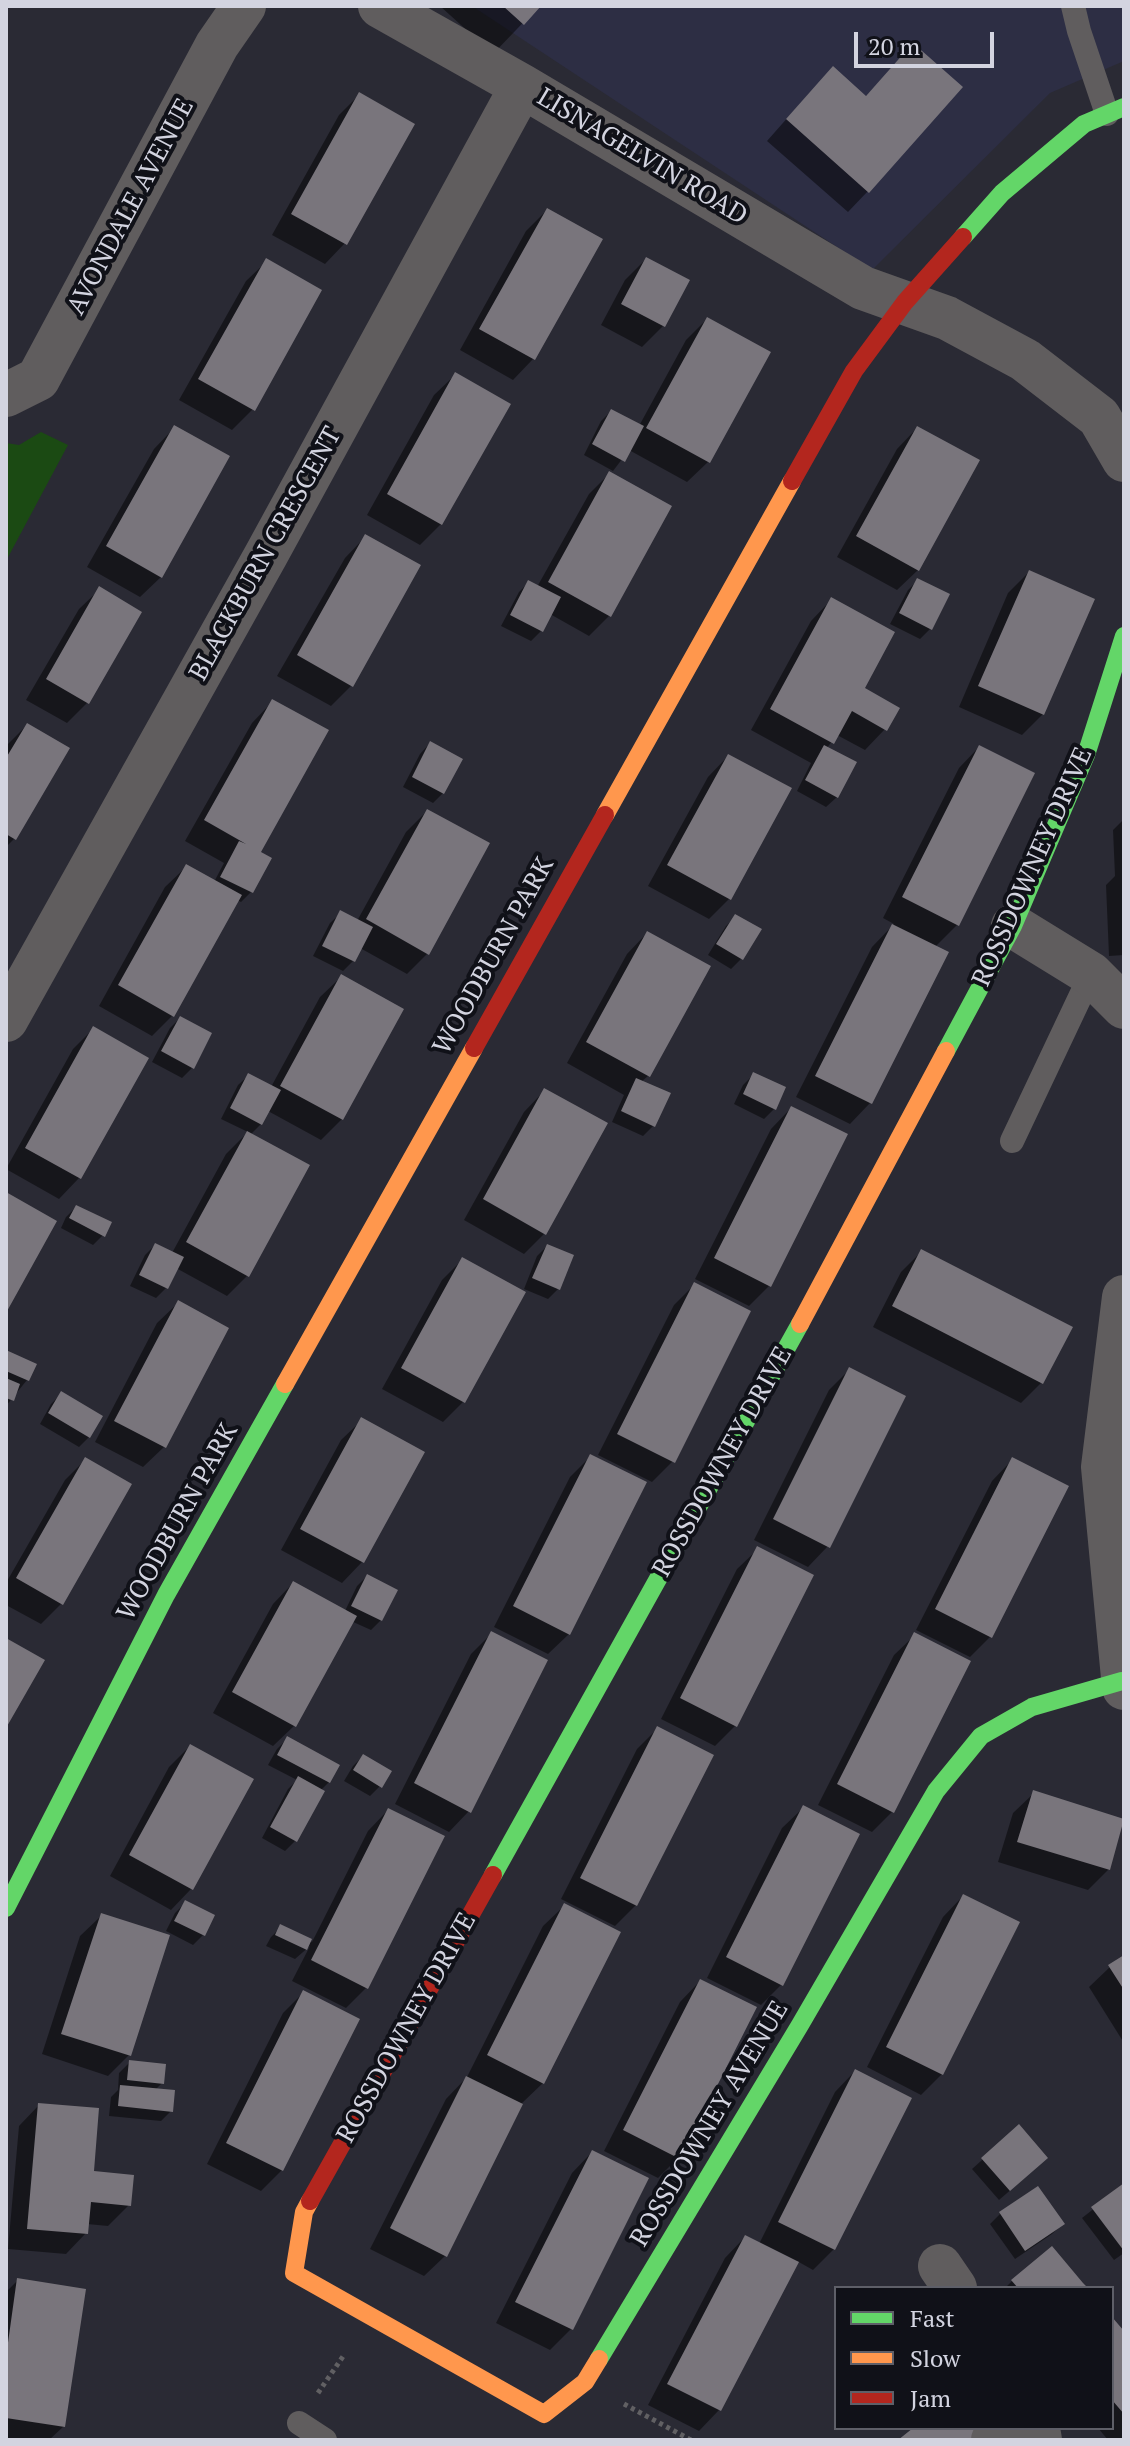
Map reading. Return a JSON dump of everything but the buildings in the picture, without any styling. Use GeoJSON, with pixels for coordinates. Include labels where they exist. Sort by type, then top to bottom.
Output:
{"type":"FeatureCollection","features":[{"type":"Feature","properties":{"kind":"street","name":"AVONDALE AVENUE"},"geometry":{"type":"LineString","coordinates":[[6,395],[38,379],[217,45],[244,6]]}},
{"type":"Feature","properties":{"kind":"street","name":"LISNAGELVIN ROAD"},"geometry":{"type":"LineString","coordinates":[[380,6],[522,86],[863,288],[905,302]]}},
{"type":"Feature","properties":{"kind":"street","name":"BLACKBURN CRESCENT"},"geometry":{"type":"LineString","coordinates":[[6,1020],[259,569],[522,86]]}},
{"type":"Feature","properties":{"kind":"street","name":"WOODBURN PARK"},"geometry":{"type":"LineString","coordinates":[[6,1908],[166,1595],[854,371],[905,302],[1002,193],[1084,124],[1116,110]]}},
{"type":"Feature","properties":{"kind":"street"},"geometry":{"type":"LineString","coordinates":[[905,302],[947,318],[1025,360],[1099,417],[1124,460]]}},
{"type":"Feature","properties":{"kind":"street","name":"ROSSDOWNEY DRIVE"},"geometry":{"type":"LineString","coordinates":[[369,2317],[294,2273],[304,2212],[803,1319],[1013,926],[1086,755],[1124,636]]}},
{"type":"Feature","properties":{"kind":"street"},"geometry":{"type":"LineString","coordinates":[[1013,926],[1091,974],[1124,1007]]}},
{"type":"Feature","properties":{"kind":"street"},"geometry":{"type":"LineString","coordinates":[[1123,1684],[1103,1467],[1124,1297]]}},
{"type":"Feature","properties":{"kind":"street","name":"ROSSDOWNEY AVENUE"},"geometry":{"type":"LineString","coordinates":[[544,2414],[585,2382],[800,2025],[936,1791],[981,1736],[1032,1707],[1123,1684]]}},
{"type":"Feature","properties":{"kind":"street"},"geometry":{"type":"LineString","coordinates":[[369,2317],[544,2414]]}},
{"type":"Feature","properties":{"kind":"lane"},"geometry":{"type":"LineString","coordinates":[[1073,6],[1079,31],[1116,110]]}},
{"type":"Feature","properties":{"kind":"lane"},"geometry":{"type":"LineString","coordinates":[[1012,1141],[1091,974]]}},
{"type":"Feature","properties":{"kind":"lane"},"geometry":{"type":"LineString","coordinates":[[540,2440],[544,2414]]}},
{"type":"Feature","properties":{"kind":"lane"},"geometry":{"type":"LineString","coordinates":[[299,2423],[325,2440]]}},
{"type":"Feature","properties":{"kind":"path"},"geometry":{"type":"LineString","coordinates":[[299,2423],[369,2317]]}},
{"type":"Feature","properties":{"kind":"path"},"geometry":{"type":"LineString","coordinates":[[585,2382],[691,2440]]}},
{"type":"Feature","properties":{"kind":"shaded area"},"geometry":{"type":"Polygon","coordinates":[[[472,6],[1124,6],[1124,61],[1050,93],[872,270],[472,6]]]}},
{"type":"Feature","properties":{"kind":"green space"},"geometry":{"type":"Polygon","coordinates":[[[41,432],[68,445],[6,561],[6,443],[19,445],[41,432]]]}},
{"type":"Feature","properties":{"kind":"traffic: fast"},"geometry":{"type":"LineString","coordinates":[[963,237],[1002,193],[1084,124],[1124,107]]}},
{"type":"Feature","properties":{"kind":"traffic: fast"},"geometry":{"type":"LineString","coordinates":[[946,1051],[1013,926],[1086,755],[1124,636]]}},
{"type":"Feature","properties":{"kind":"traffic: fast"},"geometry":{"type":"LineString","coordinates":[[493,1875],[800,1324]]}},
{"type":"Feature","properties":{"kind":"traffic: fast"},"geometry":{"type":"LineString","coordinates":[[6,1908],[166,1595],[285,1384]]}},
{"type":"Feature","properties":{"kind":"traffic: fast"},"geometry":{"type":"LineString","coordinates":[[599,2359],[800,2025],[936,1791],[981,1736],[1032,1707],[1122,1681]]}},
{"type":"Feature","properties":{"kind":"traffic: slow"},"geometry":{"type":"LineString","coordinates":[[605,815],[792,481]]}},
{"type":"Feature","properties":{"kind":"traffic: slow"},"geometry":{"type":"LineString","coordinates":[[285,1384],[474,1048]]}},
{"type":"Feature","properties":{"kind":"traffic: slow"},"geometry":{"type":"LineString","coordinates":[[800,1324],[946,1051]]}},
{"type":"Feature","properties":{"kind":"traffic: slow"},"geometry":{"type":"LineString","coordinates":[[310,2201],[304,2212],[294,2273],[544,2414],[585,2382],[599,2359]]}},
{"type":"Feature","properties":{"kind":"traffic: jam"},"geometry":{"type":"LineString","coordinates":[[792,481],[854,371],[905,302],[963,237]]}},
{"type":"Feature","properties":{"kind":"traffic: jam"},"geometry":{"type":"LineString","coordinates":[[474,1048],[605,815]]}},
{"type":"Feature","properties":{"kind":"traffic: jam"},"geometry":{"type":"LineString","coordinates":[[310,2201],[493,1875]]}}]}
